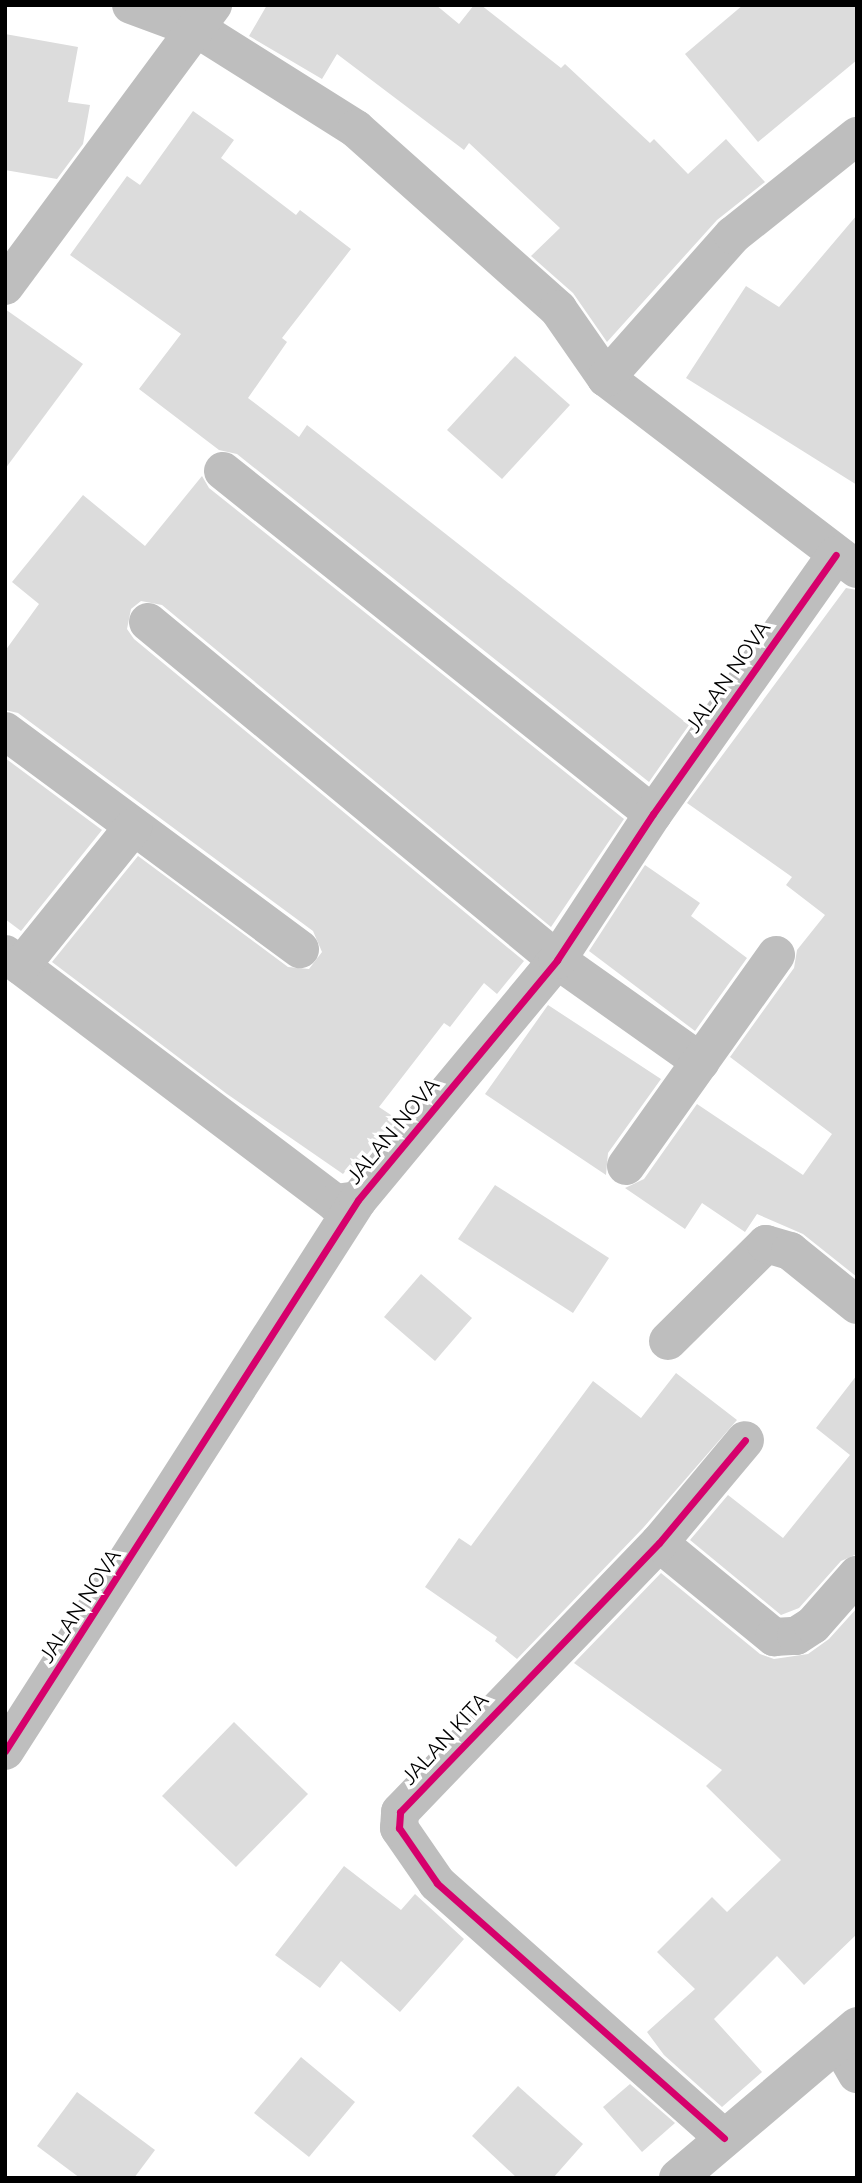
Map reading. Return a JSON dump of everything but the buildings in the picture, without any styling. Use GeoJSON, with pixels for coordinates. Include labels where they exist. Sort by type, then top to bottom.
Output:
{"type":"FeatureCollection","features":[{"type":"Feature","properties":{"kind":"street"},"geometry":{"type":"LineString","coordinates":[[131,5],[206,17],[356,129],[558,309],[606,378],[846,562]]}},
{"type":"Feature","properties":{"kind":"street"},"geometry":{"type":"LineString","coordinates":[[5,286],[206,17]]}},
{"type":"Feature","properties":{"kind":"street"},"geometry":{"type":"LineString","coordinates":[[606,378],[733,235],[857,136]]}},
{"type":"Feature","properties":{"kind":"street"},"geometry":{"type":"LineString","coordinates":[[223,471],[653,814]]}},
{"type":"Feature","properties":{"kind":"street","name":"JALAN NOVA"},"geometry":{"type":"LineString","coordinates":[[5,1751],[358,1200],[557,960],[653,814],[846,562]]}},
{"type":"Feature","properties":{"kind":"street"},"geometry":{"type":"LineString","coordinates":[[148,622],[557,960],[701,1062]]}},
{"type":"Feature","properties":{"kind":"street"},"geometry":{"type":"LineString","coordinates":[[5,731],[300,948]]}},
{"type":"Feature","properties":{"kind":"street"},"geometry":{"type":"LineString","coordinates":[[133,827],[13,960],[335,1203],[358,1200]]}},
{"type":"Feature","properties":{"kind":"street"},"geometry":{"type":"LineString","coordinates":[[626,1166],[776,956]]}},
{"type":"Feature","properties":{"kind":"street"},"geometry":{"type":"LineString","coordinates":[[668,1340],[766,1244],[790,1251],[857,1305]]}},
{"type":"Feature","properties":{"kind":"street","name":"JALAN KITA"},"geometry":{"type":"LineString","coordinates":[[724,2138],[437,1883],[400,1828],[400,1812],[659,1543],[745,1440]]}},
{"type":"Feature","properties":{"kind":"street"},"geometry":{"type":"LineString","coordinates":[[659,1543],[774,1637],[796,1636],[813,1625],[857,1575]]}},
{"type":"Feature","properties":{"kind":"street"},"geometry":{"type":"LineString","coordinates":[[678,2178],[724,2138],[851,2048]]}},
{"type":"Feature","properties":{"kind":"cycle path"},"geometry":{"type":"LineString","coordinates":[[5,1751],[358,1200],[557,960],[653,814],[836,555]]}},
{"type":"Feature","properties":{"kind":"cycle path"},"geometry":{"type":"LineString","coordinates":[[724,2138],[437,1883],[399,1828],[400,1812],[659,1543],[745,1440]]}}]}
